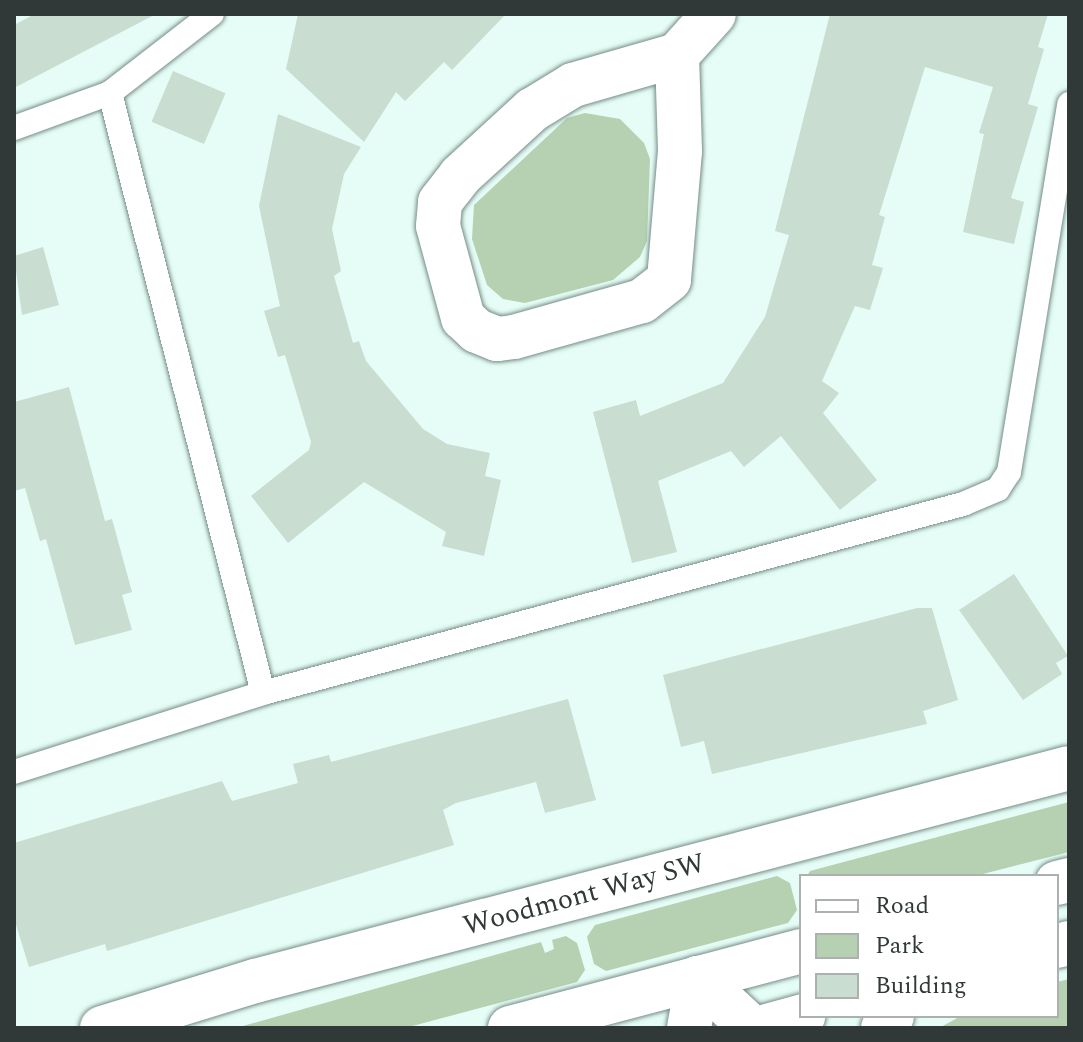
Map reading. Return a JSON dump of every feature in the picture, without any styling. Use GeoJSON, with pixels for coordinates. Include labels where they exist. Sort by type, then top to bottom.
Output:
{"type":"FeatureCollection","features":[{"type":"Feature","properties":{"kind":"street"},"geometry":{"type":"LineString","coordinates":[[677,55],[680,151],[669,280],[642,301],[514,337],[497,339],[477,331],[463,318],[438,226],[440,202],[460,176],[532,110],[573,85],[677,55],[714,14]]}},
{"type":"Feature","properties":{"kind":"street","name":"Woodmont Way SW"},"geometry":{"type":"LineString","coordinates":[[102,1028],[270,977],[1069,768]]}},
{"type":"Feature","properties":{"kind":"street"},"geometry":{"type":"LineString","coordinates":[[510,1028],[799,952]]}},
{"type":"Feature","properties":{"kind":"street"},"geometry":{"type":"LineString","coordinates":[[689,1028],[698,978]]}},
{"type":"Feature","properties":{"kind":"street"},"geometry":{"type":"LineString","coordinates":[[698,978],[752,1028]]}},
{"type":"Feature","properties":{"kind":"street"},"geometry":{"type":"LineString","coordinates":[[760,1028],[799,1017]]}},
{"type":"Feature","properties":{"kind":"lane"},"geometry":{"type":"LineString","coordinates":[[14,128],[110,93],[212,14]]}},
{"type":"Feature","properties":{"kind":"lane"},"geometry":{"type":"LineString","coordinates":[[110,93],[263,693]]}},
{"type":"Feature","properties":{"kind":"lane"},"geometry":{"type":"LineString","coordinates":[[14,772],[263,693],[963,504],[998,489],[1009,472],[1069,104]]}},
{"type":"Feature","properties":{"kind":"green space"},"geometry":{"type":"Polygon","coordinates":[[[585,113],[620,119],[644,143],[650,159],[647,241],[640,257],[613,280],[525,303],[503,299],[487,285],[472,239],[474,205],[567,118],[585,113]]]}},
{"type":"Feature","properties":{"kind":"green space"},"geometry":{"type":"Polygon","coordinates":[[[1069,802],[1069,852],[983,874],[808,874],[810,871],[1069,802]]]}},
{"type":"Feature","properties":{"kind":"green space"},"geometry":{"type":"Polygon","coordinates":[[[777,876],[790,883],[797,910],[788,923],[606,971],[594,964],[587,937],[595,925],[777,876]]]}},
{"type":"Feature","properties":{"kind":"green space"},"geometry":{"type":"Polygon","coordinates":[[[566,936],[577,943],[585,970],[577,982],[405,1028],[236,1028],[541,942],[545,953],[554,949],[552,940],[566,936]]]}},
{"type":"Feature","properties":{"kind":"green space"},"geometry":{"type":"Polygon","coordinates":[[[1069,979],[1069,1028],[939,1028],[957,1018],[1059,1018],[1059,982],[1069,979]]]}},
{"type":"Feature","properties":{"kind":"building"},"geometry":{"type":"Polygon","coordinates":[[[35,14],[156,14],[14,88],[14,25],[35,14]]]}},
{"type":"Feature","properties":{"kind":"building"},"geometry":{"type":"Polygon","coordinates":[[[298,14],[506,14],[452,70],[444,62],[405,101],[396,92],[364,142],[286,69],[298,14]]]}},
{"type":"Feature","properties":{"kind":"building"},"geometry":{"type":"Polygon","coordinates":[[[830,14],[1048,14],[1038,47],[1044,49],[1028,104],[1038,107],[1011,198],[1024,202],[1014,244],[963,232],[984,134],[979,133],[993,87],[925,67],[879,215],[885,217],[872,265],[883,268],[870,310],[855,306],[822,381],[839,393],[823,413],[877,480],[840,510],[781,436],[744,467],[731,451],[658,481],[677,552],[632,563],[593,412],[636,400],[640,416],[723,383],[765,317],[789,235],[775,231],[830,14]]]}},
{"type":"Feature","properties":{"kind":"building"},"geometry":{"type":"Polygon","coordinates":[[[173,71],[225,93],[204,144],[152,122],[173,71]]]}},
{"type":"Feature","properties":{"kind":"building"},"geometry":{"type":"Polygon","coordinates":[[[278,114],[361,147],[344,174],[332,229],[341,271],[334,276],[353,343],[359,341],[366,361],[423,429],[447,444],[490,453],[485,476],[501,480],[484,556],[442,546],[446,532],[364,482],[288,543],[251,496],[309,450],[311,442],[285,355],[278,357],[264,311],[280,306],[259,206],[278,114]]]}},
{"type":"Feature","properties":{"kind":"building"},"geometry":{"type":"Polygon","coordinates":[[[43,247],[59,305],[22,315],[14,256],[43,247]]]}},
{"type":"Feature","properties":{"kind":"building"},"geometry":{"type":"Polygon","coordinates":[[[69,387],[105,521],[112,519],[132,592],[122,595],[132,630],[75,645],[46,539],[40,541],[25,488],[14,491],[14,402],[69,387]]]}},
{"type":"Feature","properties":{"kind":"building"},"geometry":{"type":"Polygon","coordinates":[[[1014,574],[1068,656],[1056,663],[1062,674],[1023,700],[959,610],[1014,574]]]}},
{"type":"Feature","properties":{"kind":"building"},"geometry":{"type":"Polygon","coordinates":[[[917,608],[932,608],[958,700],[923,711],[927,724],[712,774],[704,741],[681,747],[663,675],[917,608]]]}},
{"type":"Feature","properties":{"kind":"building"},"geometry":{"type":"Polygon","coordinates":[[[568,699],[596,800],[545,813],[536,782],[456,803],[443,810],[454,845],[107,951],[105,944],[29,967],[14,918],[14,843],[222,781],[232,801],[298,783],[293,764],[329,755],[331,762],[568,699]]]}}]}
